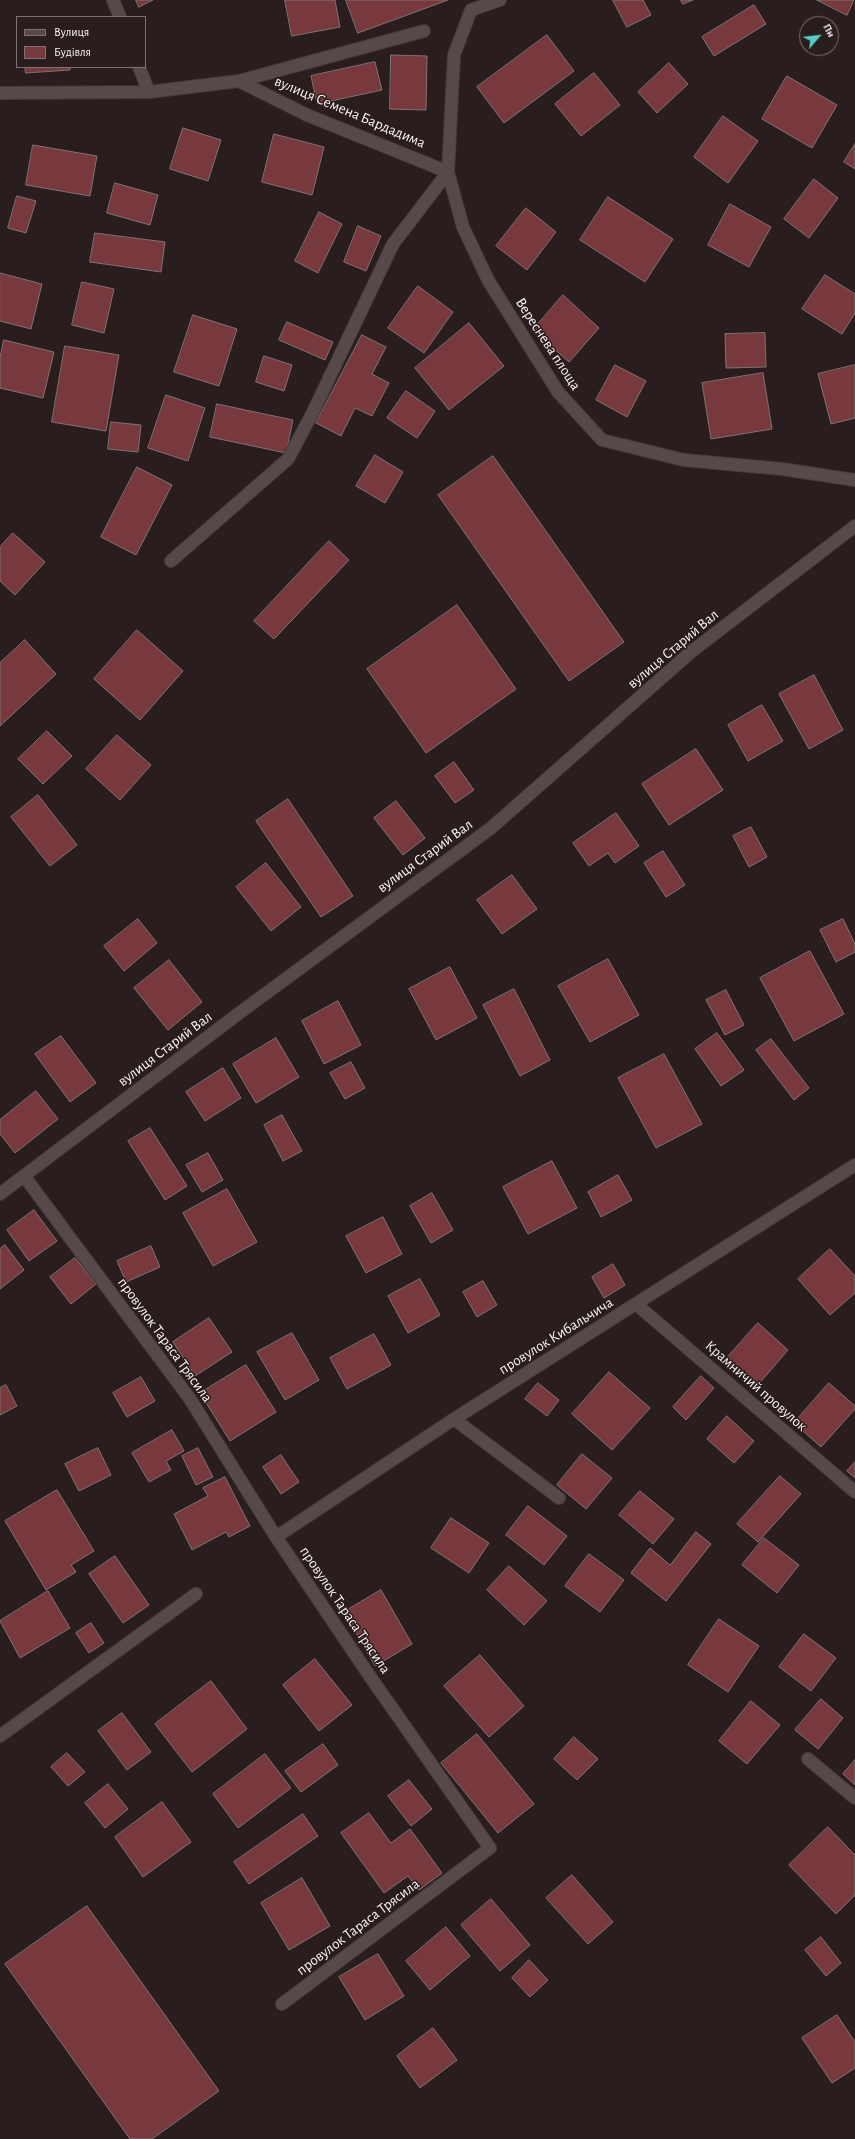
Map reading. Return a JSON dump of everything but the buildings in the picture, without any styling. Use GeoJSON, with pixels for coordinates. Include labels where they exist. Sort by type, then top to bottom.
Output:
{"type":"FeatureCollection","features":[{"type":"Feature","properties":{"kind":"street"},"geometry":{"type":"LineString","coordinates":[[113,0],[120,16]]}},
{"type":"Feature","properties":{"kind":"street","name":"Вереснева площа"},"geometry":{"type":"LineString","coordinates":[[500,0],[471,10],[454,55],[448,172],[463,227],[488,280],[558,392],[602,440],[684,460],[782,468],[855,480]]}},
{"type":"Feature","properties":{"kind":"street","name":"вулиця Семена Бардадима"},"geometry":{"type":"LineString","coordinates":[[0,93],[149,92],[239,81],[424,31]]}},
{"type":"Feature","properties":{"kind":"street"},"geometry":{"type":"LineString","coordinates":[[139,68],[149,92]]}},
{"type":"Feature","properties":{"kind":"street","name":"вулиця Семена Бардадима"},"geometry":{"type":"LineString","coordinates":[[239,81],[307,115],[448,172]]}},
{"type":"Feature","properties":{"kind":"street"},"geometry":{"type":"LineString","coordinates":[[171,561],[288,459],[313,412],[393,244],[448,172]]}},
{"type":"Feature","properties":{"kind":"street","name":"вулиця Старий Вал"},"geometry":{"type":"LineString","coordinates":[[0,1194],[248,1006],[491,828],[691,652],[855,526]]}},
{"type":"Feature","properties":{"kind":"street","name":"провулок Кибальчича"},"geometry":{"type":"LineString","coordinates":[[276,1537],[454,1419],[855,1165]]}},
{"type":"Feature","properties":{"kind":"street","name":"провулок Тараса Трясила"},"geometry":{"type":"LineString","coordinates":[[24,1176],[190,1399],[276,1537],[369,1675],[490,1848],[282,2004]]}},
{"type":"Feature","properties":{"kind":"street","name":"Крамничий провулок"},"geometry":{"type":"LineString","coordinates":[[636,1304],[855,1492]]}},
{"type":"Feature","properties":{"kind":"street"},"geometry":{"type":"LineString","coordinates":[[454,1419],[559,1498]]}},
{"type":"Feature","properties":{"kind":"street"},"geometry":{"type":"LineString","coordinates":[[0,1736],[196,1594]]}},
{"type":"Feature","properties":{"kind":"street"},"geometry":{"type":"LineString","coordinates":[[808,1760],[855,1798]]}}]}
